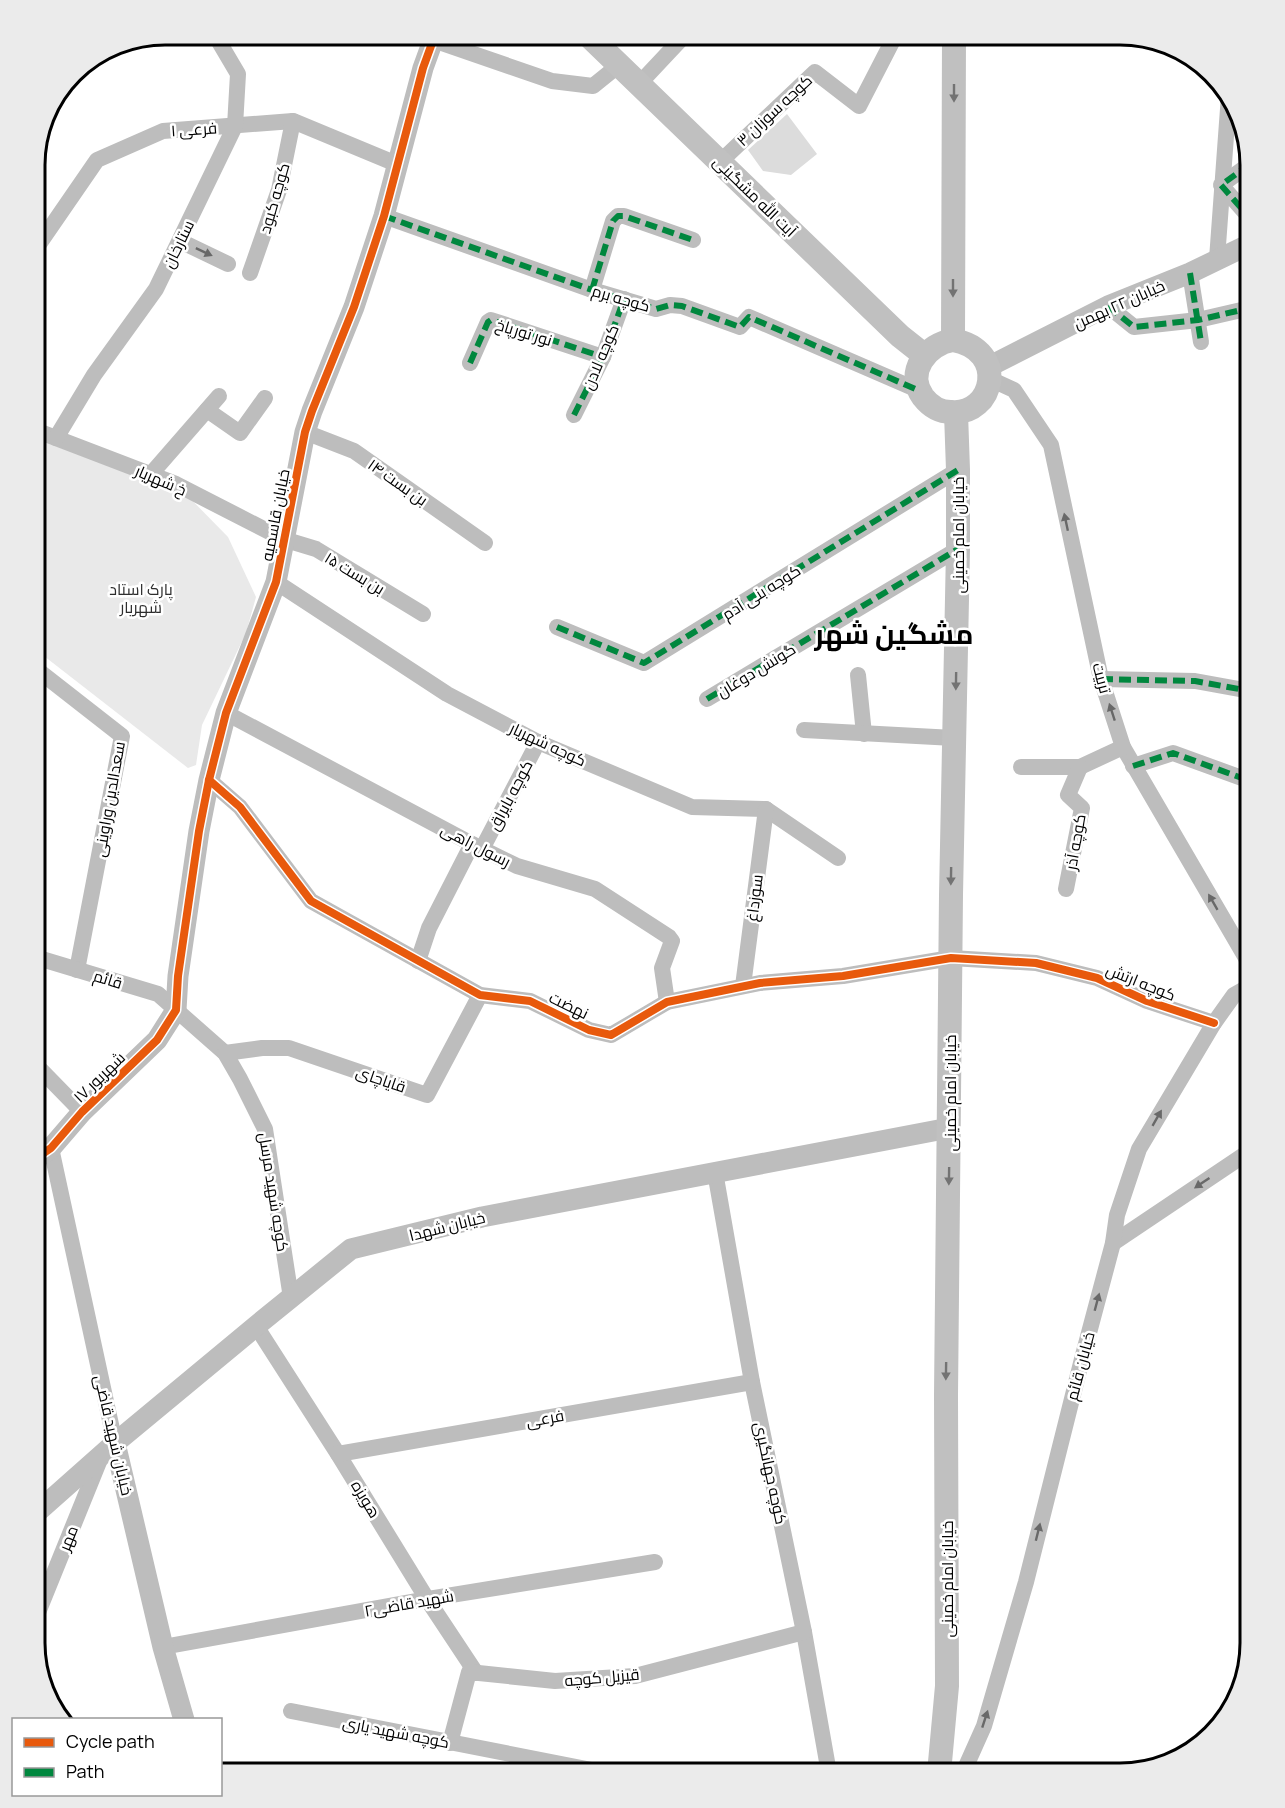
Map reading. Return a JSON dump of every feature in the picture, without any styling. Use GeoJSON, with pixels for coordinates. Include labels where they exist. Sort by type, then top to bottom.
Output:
{"type":"FeatureCollection","features":[{"type":"Feature","properties":{"kind":"main road","name":"آیت الله مشگینی"},"geometry":{"type":"LineString","coordinates":[[598,45],[900,336],[924,355]]}},
{"type":"Feature","properties":{"kind":"main road"},"geometry":{"type":"LineString","coordinates":[[953,340],[954,45]]}},
{"type":"Feature","properties":{"kind":"main road"},"geometry":{"type":"LineString","coordinates":[[953,340],[966,342],[977,348],[985,358],[989,373],[985,394],[978,403],[968,410],[956,413],[944,412],[933,407],[924,398],[915,376],[927,352],[942,342],[953,340]]}},
{"type":"Feature","properties":{"kind":"main road","name":"خیابان امام خمینی"},"geometry":{"type":"LineString","coordinates":[[940,1763],[947,1686],[946,1396],[958,549],[956,413]]}},
{"type":"Feature","properties":{"kind":"street","name":"ستارخان"},"geometry":{"type":"LineString","coordinates":[[56,438],[94,375],[156,289],[235,126],[238,74],[221,45]]}},
{"type":"Feature","properties":{"kind":"street","name":"خیابان قاسمیه"},"geometry":{"type":"LineString","coordinates":[[176,1010],[178,976],[199,831],[226,713],[276,582],[305,432],[354,307],[384,216],[431,45]]}},
{"type":"Feature","properties":{"kind":"street"},"geometry":{"type":"LineString","coordinates":[[455,45],[552,81],[593,86],[619,65]]}},
{"type":"Feature","properties":{"kind":"street"},"geometry":{"type":"LineString","coordinates":[[639,84],[676,45]]}},
{"type":"Feature","properties":{"kind":"street","name":"کوچه سوزان ۳"},"geometry":{"type":"LineString","coordinates":[[720,162],[815,72],[859,106],[890,45]]}},
{"type":"Feature","properties":{"kind":"street"},"geometry":{"type":"LineString","coordinates":[[1217,259],[1227,112]]}},
{"type":"Feature","properties":{"kind":"street","name":"فرعی ۱"},"geometry":{"type":"LineString","coordinates":[[45,235],[97,160],[163,131],[293,121],[399,165]]}},
{"type":"Feature","properties":{"kind":"street","name":"کوچه کبود"},"geometry":{"type":"LineString","coordinates":[[250,273],[279,190],[293,121]]}},
{"type":"Feature","properties":{"kind":"street"},"geometry":{"type":"LineString","coordinates":[[1221,185],[1240,171]]}},
{"type":"Feature","properties":{"kind":"street"},"geometry":{"type":"LineString","coordinates":[[1221,185],[1240,206]]}},
{"type":"Feature","properties":{"kind":"street","name":"کوچه برم"},"geometry":{"type":"LineString","coordinates":[[384,216],[592,290],[656,309],[669,305],[681,306],[740,327],[749,317],[920,391]]}},
{"type":"Feature","properties":{"kind":"street"},"geometry":{"type":"LineString","coordinates":[[592,290],[613,221],[618,216],[624,216],[693,240]]}},
{"type":"Feature","properties":{"kind":"street"},"geometry":{"type":"LineString","coordinates":[[180,241],[228,264]]}},
{"type":"Feature","properties":{"kind":"street","name":"خیابان ۲۲ بهمن"},"geometry":{"type":"LineString","coordinates":[[989,373],[1108,306],[1190,273],[1240,249]]}},
{"type":"Feature","properties":{"kind":"street"},"geometry":{"type":"LineString","coordinates":[[1190,273],[1201,342]]}},
{"type":"Feature","properties":{"kind":"street","name":"کوچه لادن"},"geometry":{"type":"LineString","coordinates":[[574,415],[603,357],[624,299]]}},
{"type":"Feature","properties":{"kind":"street"},"geometry":{"type":"LineString","coordinates":[[1108,306],[1134,327],[1197,320],[1240,310]]}},
{"type":"Feature","properties":{"kind":"street","name":"نور تورپاخ"},"geometry":{"type":"LineString","coordinates":[[470,363],[490,320],[603,357]]}},
{"type":"Feature","properties":{"kind":"street","name":"تربیت"},"geometry":{"type":"LineString","coordinates":[[989,373],[1014,390],[1051,445],[1101,679],[1123,747],[1240,948]]}},
{"type":"Feature","properties":{"kind":"street"},"geometry":{"type":"LineString","coordinates":[[151,474],[219,396]]}},
{"type":"Feature","properties":{"kind":"street"},"geometry":{"type":"LineString","coordinates":[[207,410],[240,433],[265,398]]}},
{"type":"Feature","properties":{"kind":"street","name":"بن بست ۱۴"},"geometry":{"type":"LineString","coordinates":[[305,432],[354,451],[485,543]]}},
{"type":"Feature","properties":{"kind":"street","name":"خ شهریار"},"geometry":{"type":"LineString","coordinates":[[45,434],[176,484],[283,539]]}},
{"type":"Feature","properties":{"kind":"street","name":"کوچه بنی آدم"},"geometry":{"type":"LineString","coordinates":[[557,627],[644,663],[958,470]]}},
{"type":"Feature","properties":{"kind":"street","name":"بن بست ۱۵"},"geometry":{"type":"LineString","coordinates":[[283,539],[316,549],[423,614]]}},
{"type":"Feature","properties":{"kind":"street","name":"گونش دوغان"},"geometry":{"type":"LineString","coordinates":[[707,699],[958,549]]}},
{"type":"Feature","properties":{"kind":"street","name":"کوچه شهریار"},"geometry":{"type":"LineString","coordinates":[[276,582],[447,694],[538,742],[692,807],[766,809]]}},
{"type":"Feature","properties":{"kind":"street"},"geometry":{"type":"LineString","coordinates":[[858,675],[864,734]]}},
{"type":"Feature","properties":{"kind":"street","name":"سعدالدین وراوینی"},"geometry":{"type":"LineString","coordinates":[[45,676],[122,735],[77,970]]}},
{"type":"Feature","properties":{"kind":"street"},"geometry":{"type":"LineString","coordinates":[[1101,679],[1195,681],[1240,689]]}},
{"type":"Feature","properties":{"kind":"street","name":"رسول راهی"},"geometry":{"type":"LineString","coordinates":[[226,713],[517,866],[595,888],[672,941],[662,968],[667,1002]]}},
{"type":"Feature","properties":{"kind":"street"},"geometry":{"type":"LineString","coordinates":[[804,730],[954,738]]}},
{"type":"Feature","properties":{"kind":"street","name":"کوچه بایراق"},"geometry":{"type":"LineString","coordinates":[[418,961],[429,927],[538,742]]}},
{"type":"Feature","properties":{"kind":"street"},"geometry":{"type":"LineString","coordinates":[[1021,767],[1080,767],[1123,747]]}},
{"type":"Feature","properties":{"kind":"street"},"geometry":{"type":"LineString","coordinates":[[1133,766],[1173,753],[1240,777]]}},
{"type":"Feature","properties":{"kind":"street","name":"کوچه آذر"},"geometry":{"type":"LineString","coordinates":[[1066,889],[1082,808],[1068,795],[1080,767]]}},
{"type":"Feature","properties":{"kind":"street","name":"نهضت"},"geometry":{"type":"LineString","coordinates":[[209,780],[240,807],[311,902],[480,995],[530,1001],[589,1030],[610,1035],[667,1002],[743,986],[843,976],[951,958]]}},
{"type":"Feature","properties":{"kind":"street"},"geometry":{"type":"LineString","coordinates":[[766,809],[838,858]]}},
{"type":"Feature","properties":{"kind":"street","name":"سوزداغ"},"geometry":{"type":"LineString","coordinates":[[743,986],[766,809]]}},
{"type":"Feature","properties":{"kind":"street","name":"کوچه ارتش"},"geometry":{"type":"LineString","coordinates":[[951,958],[1036,963],[1096,978],[1147,1000],[1214,1023]]}},
{"type":"Feature","properties":{"kind":"street","name":"قائم"},"geometry":{"type":"LineString","coordinates":[[45,960],[158,994],[176,1010]]}},
{"type":"Feature","properties":{"kind":"street","name":"خیابان قائم"},"geometry":{"type":"LineString","coordinates":[[967,1763],[984,1726],[1026,1582],[1113,1243],[1117,1215],[1139,1149],[1214,1023],[1234,995],[1240,992]]}},
{"type":"Feature","properties":{"kind":"street","name":"قایاچای"},"geometry":{"type":"LineString","coordinates":[[225,1053],[262,1048],[289,1048],[427,1095],[480,995]]}},
{"type":"Feature","properties":{"kind":"street","name":"کوچه شهید مرسل"},"geometry":{"type":"LineString","coordinates":[[176,1010],[225,1053],[265,1129],[291,1298]]}},
{"type":"Feature","properties":{"kind":"street","name":"۱۷ شهریور"},"geometry":{"type":"LineString","coordinates":[[45,1152],[82,1112],[157,1040],[176,1010]]}},
{"type":"Feature","properties":{"kind":"street"},"geometry":{"type":"LineString","coordinates":[[45,1074],[82,1112]]}},
{"type":"Feature","properties":{"kind":"street","name":"خیابان شهدا"},"geometry":{"type":"LineString","coordinates":[[45,1502],[351,1249],[482,1217],[949,1128]]}},
{"type":"Feature","properties":{"kind":"street"},"geometry":{"type":"LineString","coordinates":[[1113,1243],[1240,1158]]}},
{"type":"Feature","properties":{"kind":"street","name":"خیابان شهید قاضی"},"geometry":{"type":"LineString","coordinates":[[45,1163],[109,1449],[184,1718]]}},
{"type":"Feature","properties":{"kind":"street","name":"کوچه جهانگیری"},"geometry":{"type":"LineString","coordinates":[[715,1172],[752,1382],[804,1632],[827,1763]]}},
{"type":"Feature","properties":{"kind":"street","name":"هویزه"},"geometry":{"type":"LineString","coordinates":[[256,1326],[476,1673]]}},
{"type":"Feature","properties":{"kind":"street","name":"فرعی"},"geometry":{"type":"LineString","coordinates":[[338,1454],[752,1382]]}},
{"type":"Feature","properties":{"kind":"street","name":"مهر"},"geometry":{"type":"LineString","coordinates":[[45,1595],[109,1449]]}},
{"type":"Feature","properties":{"kind":"street","name":"شهید قاضی۲"},"geometry":{"type":"LineString","coordinates":[[163,1647],[427,1599],[655,1562]]}},
{"type":"Feature","properties":{"kind":"street","name":"قیزیل کوچه"},"geometry":{"type":"LineString","coordinates":[[476,1673],[555,1681],[635,1676],[804,1632]]}},
{"type":"Feature","properties":{"kind":"street"},"geometry":{"type":"LineString","coordinates":[[450,1743],[469,1672],[476,1673]]}},
{"type":"Feature","properties":{"kind":"street","name":"کوچه شهید یاری"},"geometry":{"type":"LineString","coordinates":[[291,1711],[555,1763]]}},
{"type":"Feature","properties":{"kind":"green space","name":"پارک استاد شهریار"},"geometry":{"type":"Polygon","coordinates":[[[45,434],[176,484],[228,537],[256,597],[246,633],[202,725],[196,765],[188,768],[45,657],[45,434]]]}},
{"type":"Feature","properties":{"kind":"building"},"geometry":{"type":"Polygon","coordinates":[[[787,114],[817,154],[791,175],[763,171],[748,150],[787,114]]]}},
{"type":"Feature","properties":{"kind":"marked path"},"geometry":{"type":"LineString","coordinates":[[1240,171],[1221,185],[1240,207]]}},
{"type":"Feature","properties":{"kind":"marked path"},"geometry":{"type":"LineString","coordinates":[[384,216],[592,290],[656,309],[670,305],[682,306],[740,327],[749,317],[920,391]]}},
{"type":"Feature","properties":{"kind":"marked path"},"geometry":{"type":"LineString","coordinates":[[592,290],[613,221],[618,216],[624,216],[693,240]]}},
{"type":"Feature","properties":{"kind":"marked path"},"geometry":{"type":"LineString","coordinates":[[1190,273],[1201,342]]}},
{"type":"Feature","properties":{"kind":"marked path"},"geometry":{"type":"LineString","coordinates":[[574,415],[603,357],[624,299]]}},
{"type":"Feature","properties":{"kind":"marked path"},"geometry":{"type":"LineString","coordinates":[[1108,306],[1134,327],[1198,320],[1240,310]]}},
{"type":"Feature","properties":{"kind":"marked path"},"geometry":{"type":"LineString","coordinates":[[470,363],[488,322],[491,320],[603,357]]}},
{"type":"Feature","properties":{"kind":"marked path"},"geometry":{"type":"LineString","coordinates":[[557,627],[644,663],[958,470]]}},
{"type":"Feature","properties":{"kind":"marked path"},"geometry":{"type":"LineString","coordinates":[[707,699],[958,549]]}},
{"type":"Feature","properties":{"kind":"marked path"},"geometry":{"type":"LineString","coordinates":[[1101,679],[1195,681],[1240,689]]}},
{"type":"Feature","properties":{"kind":"marked path"},"geometry":{"type":"LineString","coordinates":[[1133,766],[1173,753],[1240,777]]}},
{"type":"Feature","properties":{"kind":"cycle path"},"geometry":{"type":"LineString","coordinates":[[45,1152],[82,1112],[157,1040],[176,1010],[178,976],[199,831],[226,713],[276,582],[305,432],[354,307],[384,216],[423,68],[431,45]]}},
{"type":"Feature","properties":{"kind":"cycle path"},"geometry":{"type":"LineString","coordinates":[[209,780],[240,807],[311,901],[480,995],[530,1001],[589,1030],[611,1035],[667,1002],[760,983],[843,976],[951,958],[1036,963],[1097,978],[1147,1001],[1214,1023]]}},
{"type":"Feature","properties":{"kind":"district","name":"مشگین شهر"},"geometry":{"type":"Point","coordinates":[894,633]}}]}
